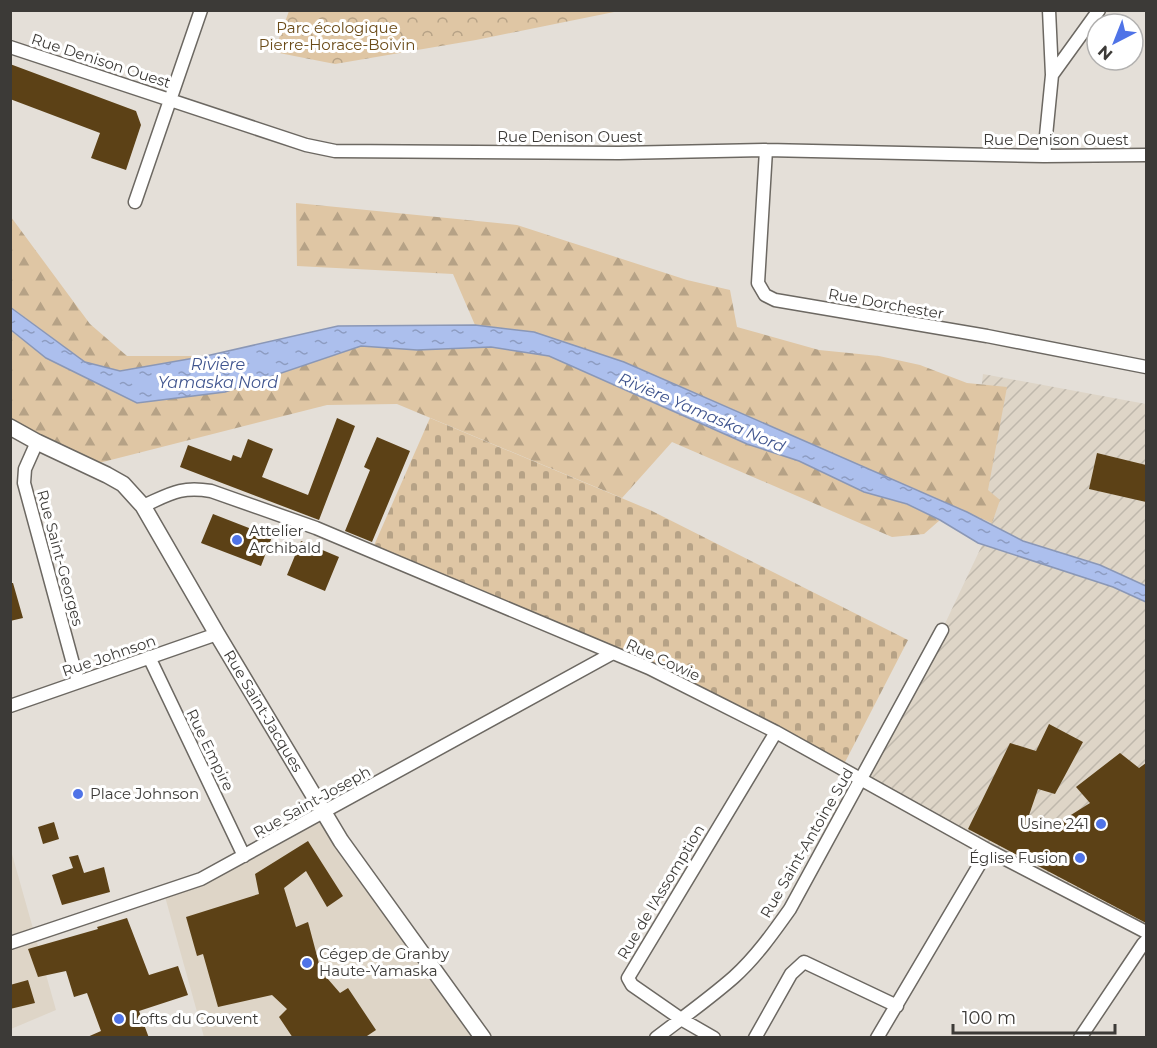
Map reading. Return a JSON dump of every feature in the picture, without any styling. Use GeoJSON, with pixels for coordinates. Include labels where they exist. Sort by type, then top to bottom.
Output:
{"type":"FeatureCollection","features":[{"type":"Feature","properties":{"kind":"main road","name":"Rue Saint-Jacques"},"geometry":{"type":"LineString","coordinates":[[10,427],[123,484],[143,506],[216,634],[341,841],[483,1038]]}},
{"type":"Feature","properties":{"kind":"street"},"geometry":{"type":"LineString","coordinates":[[135,202],[201,10]]}},
{"type":"Feature","properties":{"kind":"street"},"geometry":{"type":"LineString","coordinates":[[1044,156],[1052,75],[1049,10]]}},
{"type":"Feature","properties":{"kind":"street"},"geometry":{"type":"LineString","coordinates":[[1052,75],[1099,10]]}},
{"type":"Feature","properties":{"kind":"street","name":"Rue Denison Ouest"},"geometry":{"type":"LineString","coordinates":[[10,47],[306,145],[335,151],[619,153],[766,150],[1044,156],[1146,155]]}},
{"type":"Feature","properties":{"kind":"street","name":"Rue Dorchester"},"geometry":{"type":"LineString","coordinates":[[766,150],[758,283],[765,295],[775,300],[987,336],[1146,367]]}},
{"type":"Feature","properties":{"kind":"street","name":"Rue Saint-Georges"},"geometry":{"type":"LineString","coordinates":[[37,442],[25,469],[24,483],[78,682]]}},
{"type":"Feature","properties":{"kind":"street","name":"Rue Cowie"},"geometry":{"type":"LineString","coordinates":[[143,506],[179,490],[211,491],[353,543],[533,621],[649,668],[776,732],[987,850],[1146,932]]}},
{"type":"Feature","properties":{"kind":"street","name":"Rue Saint-Antoine Sud"},"geometry":{"type":"LineString","coordinates":[[656,1038],[735,976],[759,951],[790,909],[942,630]]}},
{"type":"Feature","properties":{"kind":"street","name":"Rue Johnson"},"geometry":{"type":"LineString","coordinates":[[10,706],[216,634]]}},
{"type":"Feature","properties":{"kind":"street","name":"Rue Saint-Joseph"},"geometry":{"type":"LineString","coordinates":[[10,943],[201,879],[613,653]]}},
{"type":"Feature","properties":{"kind":"street","name":"Rue Empire"},"geometry":{"type":"LineString","coordinates":[[149,657],[244,856]]}},
{"type":"Feature","properties":{"kind":"street","name":"Rue de l'Assomption"},"geometry":{"type":"LineString","coordinates":[[714,1038],[632,986],[628,978],[776,732]]}},
{"type":"Feature","properties":{"kind":"street"},"geometry":{"type":"LineString","coordinates":[[877,1038],[987,850]]}},
{"type":"Feature","properties":{"kind":"street"},"geometry":{"type":"LineString","coordinates":[[1080,1038],[1146,942]]}},
{"type":"Feature","properties":{"kind":"street"},"geometry":{"type":"LineString","coordinates":[[755,1038],[791,974],[804,962],[897,1006]]}},
{"type":"Feature","properties":{"kind":"shaded area"},"geometry":{"type":"Polygon","coordinates":[[[983,374],[1146,404],[1146,932],[862,780],[942,630],[992,524],[967,512],[983,374]]]}},
{"type":"Feature","properties":{"kind":"shaded area","name":"Cégep de Granby Haute-Yamaska"},"geometry":{"type":"Polygon","coordinates":[[[324,813],[476,1038],[204,1037],[164,893],[324,813]]]}},
{"type":"Feature","properties":{"kind":"shaded area"},"geometry":{"type":"Polygon","coordinates":[[[10,847],[56,1010],[11,1029],[10,1029],[10,847]]]}},
{"type":"Feature","properties":{"kind":"green space","name":"Parc écologique Pierre-Horace-Boivin"},"geometry":{"type":"Polygon","coordinates":[[[289,10],[619,11],[476,40],[335,64],[274,52],[289,10]]]}},
{"type":"Feature","properties":{"kind":"green space"},"geometry":{"type":"Polygon","coordinates":[[[296,203],[517,225],[687,280],[730,290],[737,327],[819,350],[879,356],[920,365],[967,383],[1007,387],[988,490],[1000,500],[992,523],[624,362],[534,332],[475,325],[453,274],[297,266],[296,203]]]}},
{"type":"Feature","properties":{"kind":"green space"},"geometry":{"type":"Polygon","coordinates":[[[11,217],[90,324],[127,356],[206,356],[120,371],[85,362],[11,307],[11,217]]]}},
{"type":"Feature","properties":{"kind":"green space"},"geometry":{"type":"Polygon","coordinates":[[[10,330],[46,358],[225,392],[361,346],[417,350],[491,347],[549,356],[747,444],[799,461],[864,492],[906,504],[940,520],[924,534],[892,537],[672,442],[622,498],[397,404],[327,405],[91,465],[11,427],[10,330]]]}},
{"type":"Feature","properties":{"kind":"green space"},"geometry":{"type":"Polygon","coordinates":[[[430,418],[650,510],[908,640],[842,768],[649,668],[372,550],[430,418]]]}},
{"type":"Feature","properties":{"kind":"water","name":"Rivière Yamaska Nord"},"geometry":{"type":"Polygon","coordinates":[[[10,307],[85,362],[120,371],[206,356],[338,326],[475,325],[534,332],[624,362],[967,512],[1023,541],[1100,565],[1146,586],[1146,602],[1113,587],[978,543],[940,520],[907,504],[864,492],[799,461],[747,444],[549,356],[491,347],[417,350],[361,346],[225,392],[137,403],[46,358],[11,330],[10,307]]]}},
{"type":"Feature","properties":{"kind":"building"},"geometry":{"type":"Polygon","coordinates":[[[10,64],[136,111],[141,125],[126,170],[91,158],[100,133],[10,99],[10,64]]]}},
{"type":"Feature","properties":{"kind":"building"},"geometry":{"type":"Polygon","coordinates":[[[337,418],[355,426],[319,520],[180,467],[188,445],[231,461],[233,455],[241,458],[248,439],[273,449],[262,477],[308,495],[337,418]]]}},
{"type":"Feature","properties":{"kind":"building"},"geometry":{"type":"Polygon","coordinates":[[[377,437],[410,451],[372,542],[345,531],[370,470],[364,467],[377,437]]]}},
{"type":"Feature","properties":{"kind":"building"},"geometry":{"type":"Polygon","coordinates":[[[1097,453],[1146,465],[1146,502],[1089,489],[1097,453]]]}},
{"type":"Feature","properties":{"kind":"building","name":"Attelier Archibald"},"geometry":{"type":"Polygon","coordinates":[[[213,514],[272,537],[261,566],[201,543],[213,514]]]}},
{"type":"Feature","properties":{"kind":"building"},"geometry":{"type":"Polygon","coordinates":[[[301,541],[339,557],[325,591],[287,575],[301,541]]]}},
{"type":"Feature","properties":{"kind":"building"},"geometry":{"type":"Polygon","coordinates":[[[10,583],[13,583],[23,618],[10,621],[10,583]]]}},
{"type":"Feature","properties":{"kind":"building","name":"Usine 241"},"geometry":{"type":"Polygon","coordinates":[[[1049,724],[1083,742],[1055,794],[1038,789],[1028,818],[1047,830],[1090,803],[1076,787],[1120,753],[1139,768],[1146,763],[1146,923],[968,829],[1010,743],[1036,751],[1049,724]]]}},
{"type":"Feature","properties":{"kind":"building"},"geometry":{"type":"Polygon","coordinates":[[[54,822],[59,839],[43,844],[38,827],[54,822]]]}},
{"type":"Feature","properties":{"kind":"building","name":"Cégep de Granby Haute-Yamaska"},"geometry":{"type":"Polygon","coordinates":[[[308,841],[343,896],[327,907],[306,871],[284,888],[296,927],[308,922],[321,971],[340,993],[348,988],[376,1030],[364,1038],[293,1038],[279,1017],[287,1009],[272,995],[218,1007],[203,954],[197,956],[186,917],[259,894],[255,874],[308,841]]]}},
{"type":"Feature","properties":{"kind":"building"},"geometry":{"type":"Polygon","coordinates":[[[78,855],[84,873],[104,867],[110,892],[62,905],[52,875],[73,868],[69,857],[78,855]]]}},
{"type":"Feature","properties":{"kind":"building"},"geometry":{"type":"Polygon","coordinates":[[[127,918],[149,975],[178,966],[188,995],[139,1011],[149,1038],[85,1038],[101,1031],[87,993],[74,997],[66,971],[38,977],[28,949],[98,929],[97,927],[127,918]]]}},
{"type":"Feature","properties":{"kind":"building"},"geometry":{"type":"Polygon","coordinates":[[[28,980],[35,1003],[10,1009],[10,985],[28,980]]]}},
{"type":"Feature","properties":{"kind":"place","name":"Attelier Archibald"},"geometry":{"type":"Point","coordinates":[237,540]}},
{"type":"Feature","properties":{"kind":"place","name":"Place Johnson"},"geometry":{"type":"Point","coordinates":[78,794]}},
{"type":"Feature","properties":{"kind":"place","name":"Usine 241"},"geometry":{"type":"Point","coordinates":[1101,824]}},
{"type":"Feature","properties":{"kind":"place","name":"Église Fusion"},"geometry":{"type":"Point","coordinates":[1080,858]}},
{"type":"Feature","properties":{"kind":"place","name":"Cégep de Granby Haute-Yamaska"},"geometry":{"type":"Point","coordinates":[307,963]}},
{"type":"Feature","properties":{"kind":"place","name":"Lofts du Couvent"},"geometry":{"type":"Point","coordinates":[119,1019]}}]}
